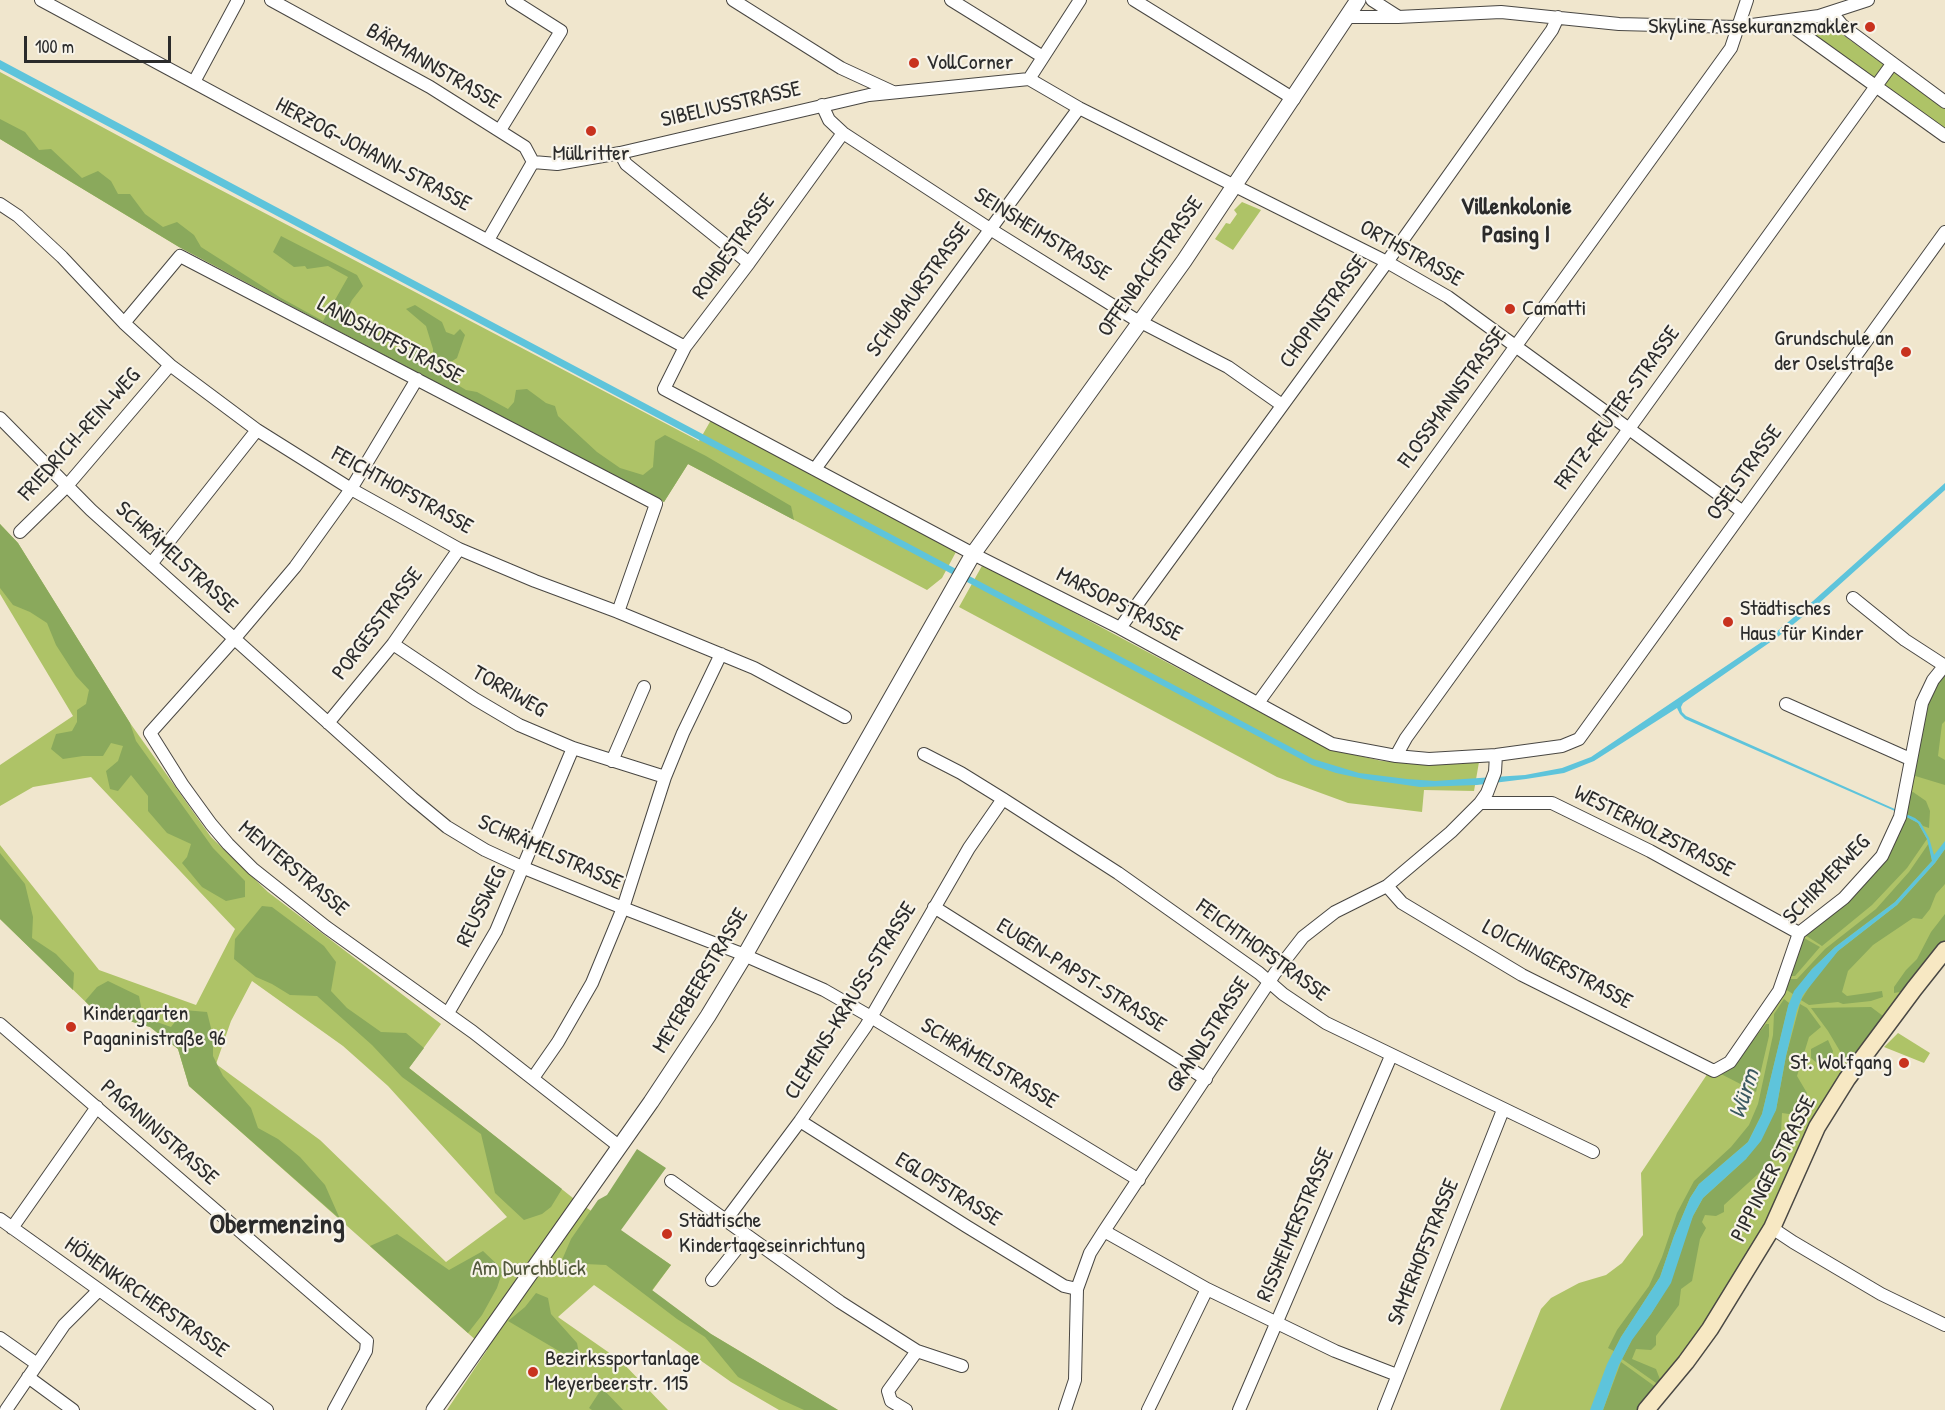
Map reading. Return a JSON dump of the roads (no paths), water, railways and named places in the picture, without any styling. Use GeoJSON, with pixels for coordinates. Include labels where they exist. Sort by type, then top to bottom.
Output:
{"type":"FeatureCollection","features":[{"type":"Feature","properties":{"kind":"main road","name":"PIPPINGER STRASSE"},"geometry":{"type":"LineString","coordinates":[[1646,1410],[1710,1329],[1772,1228],[1817,1127],[1847,1079],[1945,950]]}},
{"type":"Feature","properties":{"kind":"street","name":"HERZOG-JOHANN-STRASSE"},"geometry":{"type":"LineString","coordinates":[[41,0],[685,347]]}},
{"type":"Feature","properties":{"kind":"street"},"geometry":{"type":"LineString","coordinates":[[194,82],[238,0]]}},
{"type":"Feature","properties":{"kind":"street","name":"BÄRMANNSTRASSE"},"geometry":{"type":"LineString","coordinates":[[271,0],[430,87],[500,130],[525,147],[533,162]]}},
{"type":"Feature","properties":{"kind":"street"},"geometry":{"type":"LineString","coordinates":[[500,130],[561,31],[512,0]]}},
{"type":"Feature","properties":{"kind":"street"},"geometry":{"type":"LineString","coordinates":[[733,0],[841,68],[895,92]]}},
{"type":"Feature","properties":{"kind":"street"},"geometry":{"type":"LineString","coordinates":[[951,0],[1043,57]]}},
{"type":"Feature","properties":{"kind":"street"},"geometry":{"type":"LineString","coordinates":[[1029,79],[1080,0]]}},
{"type":"Feature","properties":{"kind":"street"},"geometry":{"type":"LineString","coordinates":[[1134,0],[1294,99]]}},
{"type":"Feature","properties":{"kind":"street","name":"OFFENBACHSTRASSE"},"geometry":{"type":"LineString","coordinates":[[970,560],[1142,321],[1294,99],[1358,0]]}},
{"type":"Feature","properties":{"kind":"street"},"geometry":{"type":"LineString","coordinates":[[1372,0],[1398,17]]}},
{"type":"Feature","properties":{"kind":"street","name":"FLOSSMANNSTRASSE"},"geometry":{"type":"LineString","coordinates":[[1258,703],[1731,48],[1747,0]]}},
{"type":"Feature","properties":{"kind":"street"},"geometry":{"type":"LineString","coordinates":[[1347,17],[1501,12],[1619,24],[1737,27],[1832,13],[1868,0]]}},
{"type":"Feature","properties":{"kind":"street"},"geometry":{"type":"LineString","coordinates":[[1832,13],[1842,25],[1945,102]]}},
{"type":"Feature","properties":{"kind":"street","name":"CHOPINSTRASSE"},"geometry":{"type":"LineString","coordinates":[[1120,628],[1387,262],[1552,30],[1558,17]]}},
{"type":"Feature","properties":{"kind":"street"},"geometry":{"type":"LineString","coordinates":[[1790,21],[1796,29],[1945,136]]}},
{"type":"Feature","properties":{"kind":"street","name":"FRITZ-REUTER-STRASSE"},"geometry":{"type":"LineString","coordinates":[[1396,756],[1406,738],[1892,64]]}},
{"type":"Feature","properties":{"kind":"street","name":"SIBELIUSSTRASSE"},"geometry":{"type":"LineString","coordinates":[[533,162],[557,164],[620,153],[869,95],[1029,79]]}},
{"type":"Feature","properties":{"kind":"street","name":"ORTHSTRASSE"},"geometry":{"type":"LineString","coordinates":[[1029,79],[1079,108],[1387,262],[1448,297],[1743,512]]}},
{"type":"Feature","properties":{"kind":"street","name":"SEINSHEIMSTRASSE"},"geometry":{"type":"LineString","coordinates":[[822,105],[829,120],[843,133],[990,229],[1142,321],[1228,367],[1282,405]]}},
{"type":"Feature","properties":{"kind":"street","name":"SCHUBAURSTRASSE"},"geometry":{"type":"LineString","coordinates":[[815,469],[1079,108]]}},
{"type":"Feature","properties":{"kind":"street","name":"ROHDESTRASSE"},"geometry":{"type":"LineString","coordinates":[[664,389],[685,347],[843,133]]}},
{"type":"Feature","properties":{"kind":"street"},"geometry":{"type":"LineString","coordinates":[[620,153],[626,164],[749,263]]}},
{"type":"Feature","properties":{"kind":"street"},"geometry":{"type":"LineString","coordinates":[[488,240],[533,162]]}},
{"type":"Feature","properties":{"kind":"street","name":"FEICHTHOFSTRASSE"},"geometry":{"type":"LineString","coordinates":[[3,210],[62,257],[124,323],[170,365],[256,430],[351,489],[459,549],[754,668],[844,717]]}},
{"type":"Feature","properties":{"kind":"street","name":"OSELSTRASSE"},"geometry":{"type":"LineString","coordinates":[[1579,739],[1944,235]]}},
{"type":"Feature","properties":{"kind":"street","name":"LANDSHOFFSTRASSE"},"geometry":{"type":"LineString","coordinates":[[124,323],[180,256],[656,504],[618,612]]}},
{"type":"Feature","properties":{"kind":"street","name":"FRIEDRICH-REIN-WEG"},"geometry":{"type":"LineString","coordinates":[[20,532],[66,487],[170,365]]}},
{"type":"Feature","properties":{"kind":"street","name":"MENTERSTRASSE"},"geometry":{"type":"LineString","coordinates":[[417,379],[351,489],[295,567],[235,639],[150,733],[182,784],[211,824],[253,869],[326,927],[448,1013],[620,1147]]}},
{"type":"Feature","properties":{"kind":"street","name":"MARSOPSTRASSE"},"geometry":{"type":"LineString","coordinates":[[664,389],[815,469],[970,560],[1120,628],[1332,744],[1396,756],[1429,759],[1496,755],[1562,746],[1579,739]]}},
{"type":"Feature","properties":{"kind":"street","name":"SCHRÄMELSTRASSE"},"geometry":{"type":"LineString","coordinates":[[0,418],[66,487],[447,827],[485,850],[524,868],[745,955],[824,990],[1139,1180]]}},
{"type":"Feature","properties":{"kind":"street"},"geometry":{"type":"LineString","coordinates":[[151,564],[256,430]]}},
{"type":"Feature","properties":{"kind":"street","name":"PORGESSTRASSE"},"geometry":{"type":"LineString","coordinates":[[328,723],[393,644],[459,549]]}},
{"type":"Feature","properties":{"kind":"street","name":"MEYERBEERSTRASSE"},"geometry":{"type":"LineString","coordinates":[[434,1410],[676,1067],[745,955],[970,560]]}},
{"type":"Feature","properties":{"kind":"street"},"geometry":{"type":"LineString","coordinates":[[1852,598],[1905,640],[1945,665]]}},
{"type":"Feature","properties":{"kind":"street","name":"TORRIWEG"},"geometry":{"type":"LineString","coordinates":[[393,644],[475,699],[519,725],[573,748],[665,777]]}},
{"type":"Feature","properties":{"kind":"street"},"geometry":{"type":"LineString","coordinates":[[533,1078],[558,1042],[592,983],[622,908],[665,777],[683,733],[721,654]]}},
{"type":"Feature","properties":{"kind":"street","name":"SCHIRMERWEG"},"geometry":{"type":"LineString","coordinates":[[1714,1071],[1730,1062],[1779,991],[1799,933],[1844,898],[1882,856],[1902,811],[1922,703],[1933,680],[1945,665]]}},
{"type":"Feature","properties":{"kind":"street"},"geometry":{"type":"LineString","coordinates":[[612,761],[644,687]]}},
{"type":"Feature","properties":{"kind":"street"},"geometry":{"type":"LineString","coordinates":[[1786,704],[1910,759]]}},
{"type":"Feature","properties":{"kind":"street","name":"REUSSWEG"},"geometry":{"type":"LineString","coordinates":[[448,1013],[496,931],[573,748]]}},
{"type":"Feature","properties":{"kind":"street","name":"FEICHTHOFSTRASSE"},"geometry":{"type":"LineString","coordinates":[[924,754],[961,773],[1119,873],[1258,973],[1282,994],[1326,1023],[1593,1152]]}},
{"type":"Feature","properties":{"kind":"street","name":"GRANDLSTRASSE"},"geometry":{"type":"LineString","coordinates":[[1065,1410],[1075,1380],[1077,1289],[1090,1253],[1104,1231],[1269,982],[1303,938],[1335,912],[1387,886],[1445,838],[1484,798],[1495,772],[1496,755]]}},
{"type":"Feature","properties":{"kind":"street","name":"WESTERHOLZSTRASSE"},"geometry":{"type":"LineString","coordinates":[[1484,798],[1552,803],[1690,872],[1799,933]]}},
{"type":"Feature","properties":{"kind":"street","name":"CLEMENS-KRAUSS-STRASSE"},"geometry":{"type":"LineString","coordinates":[[726,1220],[800,1121],[871,1017],[969,848],[1003,799]]}},
{"type":"Feature","properties":{"kind":"street","name":"LOICHINGERSTRASSE"},"geometry":{"type":"LineString","coordinates":[[1387,886],[1402,903],[1522,975],[1714,1071]]}},
{"type":"Feature","properties":{"kind":"street","name":"EUGEN-PAPST-STRASSE"},"geometry":{"type":"LineString","coordinates":[[934,908],[1206,1079]]}},
{"type":"Feature","properties":{"kind":"street","name":"PAGANINISTRASSE"},"geometry":{"type":"LineString","coordinates":[[0,1024],[367,1341],[366,1351],[334,1410]]}},
{"type":"Feature","properties":{"kind":"street","name":"RISSHEIMERSTRASSE"},"geometry":{"type":"LineString","coordinates":[[1239,1410],[1391,1056]]}},
{"type":"Feature","properties":{"kind":"street"},"geometry":{"type":"LineString","coordinates":[[12,1228],[97,1107]]}},
{"type":"Feature","properties":{"kind":"street","name":"SAMERHOFSTRASSE"},"geometry":{"type":"LineString","coordinates":[[1384,1410],[1503,1110]]}},
{"type":"Feature","properties":{"kind":"street","name":"EGLOFSTRASSE"},"geometry":{"type":"LineString","coordinates":[[800,1121],[1064,1286],[1077,1289]]}},
{"type":"Feature","properties":{"kind":"street"},"geometry":{"type":"LineString","coordinates":[[671,1181],[840,1302],[917,1351],[963,1366]]}},
{"type":"Feature","properties":{"kind":"street","name":"HÖHENKIRCHERSTRASSE"},"geometry":{"type":"LineString","coordinates":[[0,1219],[267,1410]]}},
{"type":"Feature","properties":{"kind":"street"},"geometry":{"type":"LineString","coordinates":[[1772,1228],[1881,1294],[1945,1325]]}},
{"type":"Feature","properties":{"kind":"street"},"geometry":{"type":"LineString","coordinates":[[1104,1231],[1207,1289],[1335,1351],[1397,1375]]}},
{"type":"Feature","properties":{"kind":"street"},"geometry":{"type":"LineString","coordinates":[[712,1280],[747,1236]]}},
{"type":"Feature","properties":{"kind":"street"},"geometry":{"type":"LineString","coordinates":[[1148,1410],[1207,1289]]}},
{"type":"Feature","properties":{"kind":"street"},"geometry":{"type":"LineString","coordinates":[[6,1410],[64,1325],[99,1290]]}},
{"type":"Feature","properties":{"kind":"street"},"geometry":{"type":"LineString","coordinates":[[0,1338],[37,1364]]}},
{"type":"Feature","properties":{"kind":"street"},"geometry":{"type":"LineString","coordinates":[[906,1410],[891,1401],[888,1391],[917,1351]]}},
{"type":"Feature","properties":{"kind":"street"},"geometry":{"type":"LineString","coordinates":[[28,1377],[74,1410]]}},
{"type":"Feature","properties":{"kind":"water"},"geometry":{"type":"Polygon","coordinates":[[[0,60],[1313,759],[1359,773],[1435,781],[1525,775],[1562,768],[1591,757],[1775,633],[1945,483],[1945,490],[1817,605],[1779,636],[1683,703],[1681,707],[1686,716],[1915,818],[1920,822],[1929,838],[1934,855],[1945,841],[1945,849],[1897,905],[1838,951],[1803,995],[1786,1056],[1776,1110],[1761,1141],[1746,1159],[1703,1198],[1693,1216],[1671,1283],[1632,1340],[1619,1365],[1603,1410],[1590,1410],[1607,1364],[1621,1337],[1660,1277],[1690,1198],[1699,1184],[1748,1142],[1762,1114],[1788,1006],[1794,991],[1812,969],[1835,947],[1895,902],[1932,861],[1927,839],[1918,823],[1685,719],[1677,708],[1594,761],[1564,773],[1526,779],[1477,785],[1420,787],[1364,779],[1312,765],[0,69],[0,60]]]}},
{"type":"Feature","properties":{"kind":"place","name":"Skyline Assekuranzmakler"},"geometry":{"type":"Point","coordinates":[1870,27]}},
{"type":"Feature","properties":{"kind":"place","name":"VollCorner"},"geometry":{"type":"Point","coordinates":[914,63]}},
{"type":"Feature","properties":{"kind":"place","name":"Müllritter"},"geometry":{"type":"Point","coordinates":[591,131]}},
{"type":"Feature","properties":{"kind":"place","name":"Camatti"},"geometry":{"type":"Point","coordinates":[1510,309]}},
{"type":"Feature","properties":{"kind":"place","name":"Grundschule an der Oselstraße"},"geometry":{"type":"Point","coordinates":[1906,352]}},
{"type":"Feature","properties":{"kind":"place","name":"Städtisches Haus für Kinder"},"geometry":{"type":"Point","coordinates":[1728,622]}},
{"type":"Feature","properties":{"kind":"place","name":"Kindergarten Paganinistraße 96"},"geometry":{"type":"Point","coordinates":[71,1027]}},
{"type":"Feature","properties":{"kind":"place","name":"St. Wolfgang"},"geometry":{"type":"Point","coordinates":[1904,1063]}},
{"type":"Feature","properties":{"kind":"place","name":"Städtische Kindertageseinrichtung"},"geometry":{"type":"Point","coordinates":[667,1234]}},
{"type":"Feature","properties":{"kind":"place","name":"Bezirkssportanlage Meyerbeerstr. 115"},"geometry":{"type":"Point","coordinates":[533,1372]}},
{"type":"Feature","properties":{"kind":"district","name":"Villenkolonie Pasing I"},"geometry":{"type":"Point","coordinates":[1516,222]}},
{"type":"Feature","properties":{"kind":"district","name":"Obermenzing"},"geometry":{"type":"Point","coordinates":[277,1226]}},
{"type":"Feature","properties":{"kind":"water label","name":"Würm"},"geometry":{"type":"Point","coordinates":[1745,1094]}},
{"type":"Feature","properties":{"kind":"park label","name":"Am Durchblick"},"geometry":{"type":"Point","coordinates":[529,1269]}}]}
